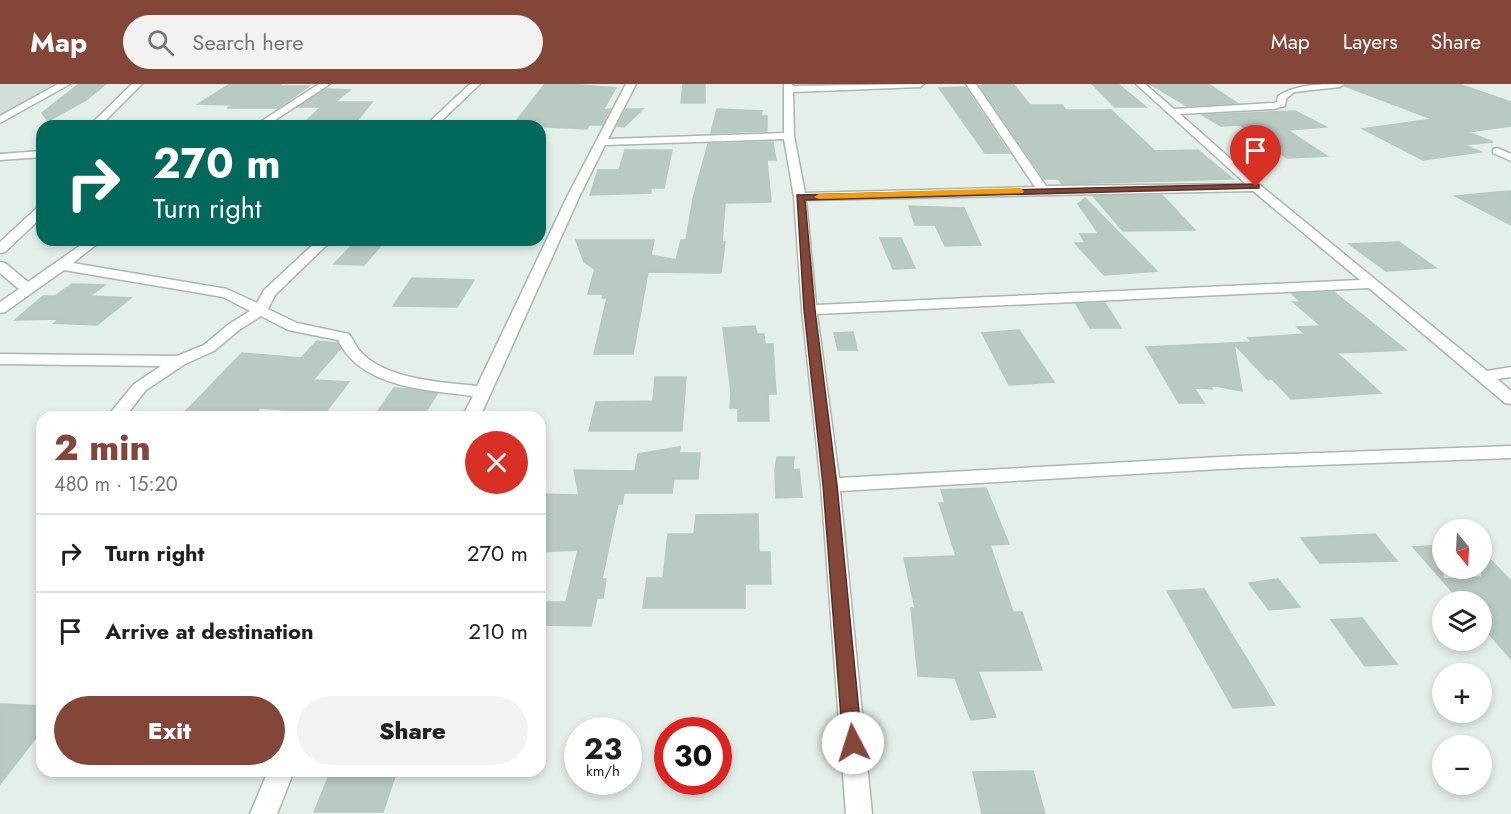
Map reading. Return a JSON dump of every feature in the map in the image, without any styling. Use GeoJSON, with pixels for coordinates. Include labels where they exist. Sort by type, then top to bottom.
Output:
{"type":"FeatureCollection","features":[{"type":"Feature","properties":{"kind":"street"},"geometry":{"type":"LineString","coordinates":[[0,120],[65,84]]}},
{"type":"Feature","properties":{"kind":"street"},"geometry":{"type":"LineString","coordinates":[[100,120],[137,84]]}},
{"type":"Feature","properties":{"kind":"street"},"geometry":{"type":"LineString","coordinates":[[268,120],[325,84]]}},
{"type":"Feature","properties":{"kind":"street"},"geometry":{"type":"LineString","coordinates":[[436,120],[475,84]]}},
{"type":"Feature","properties":{"kind":"street"},"geometry":{"type":"LineString","coordinates":[[474,411],[601,142],[631,84]]}},
{"type":"Feature","properties":{"kind":"street"},"geometry":{"type":"LineString","coordinates":[[859,814],[830,485],[809,310],[800,197],[789,136],[788,86],[920,84]]}},
{"type":"Feature","properties":{"kind":"street"},"geometry":{"type":"LineString","coordinates":[[971,84],[1043,190]]}},
{"type":"Feature","properties":{"kind":"street"},"geometry":{"type":"LineString","coordinates":[[1140,84],[1256,187],[1511,399]]}},
{"type":"Feature","properties":{"kind":"street"},"geometry":{"type":"LineString","coordinates":[[1171,112],[1274,106],[1282,104],[1281,98],[1291,90],[1341,84]]}},
{"type":"Feature","properties":{"kind":"street"},"geometry":{"type":"LineString","coordinates":[[601,142],[789,136]]}},
{"type":"Feature","properties":{"kind":"street"},"geometry":{"type":"LineString","coordinates":[[1497,151],[1511,158]]}},
{"type":"Feature","properties":{"kind":"street"},"geometry":{"type":"LineString","coordinates":[[0,158],[36,155]]}},
{"type":"Feature","properties":{"kind":"street"},"geometry":{"type":"LineString","coordinates":[[800,197],[1256,187]]}},
{"type":"Feature","properties":{"kind":"street"},"geometry":{"type":"LineString","coordinates":[[3,243],[36,215]]}},
{"type":"Feature","properties":{"kind":"street"},"geometry":{"type":"LineString","coordinates":[[0,290],[21,285],[60,265],[87,246]]}},
{"type":"Feature","properties":{"kind":"street"},"geometry":{"type":"LineString","coordinates":[[121,411],[140,387],[180,361],[209,348],[234,327],[260,311],[269,293],[320,246]]}},
{"type":"Feature","properties":{"kind":"street"},"geometry":{"type":"LineString","coordinates":[[60,265],[227,293],[293,327],[344,337],[354,356],[379,371],[412,382],[484,392]]}},
{"type":"Feature","properties":{"kind":"street"},"geometry":{"type":"LineString","coordinates":[[0,266],[21,285]]}},
{"type":"Feature","properties":{"kind":"street"},"geometry":{"type":"LineString","coordinates":[[809,310],[1374,284]]}},
{"type":"Feature","properties":{"kind":"street"},"geometry":{"type":"LineString","coordinates":[[0,309],[21,285]]}},
{"type":"Feature","properties":{"kind":"street"},"geometry":{"type":"LineString","coordinates":[[0,359],[180,361]]}},
{"type":"Feature","properties":{"kind":"street"},"geometry":{"type":"LineString","coordinates":[[1484,376],[1511,372]]}},
{"type":"Feature","properties":{"kind":"street"},"geometry":{"type":"LineString","coordinates":[[830,485],[1238,462],[1511,452]]}},
{"type":"Feature","properties":{"kind":"street"},"geometry":{"type":"LineString","coordinates":[[263,814],[278,777]]}},
{"type":"Feature","properties":{"kind":"shaded area"},"geometry":{"type":"Polygon","coordinates":[[[0,84],[61,84],[0,116],[0,84]]]}},
{"type":"Feature","properties":{"kind":"building"},"geometry":{"type":"Polygon","coordinates":[[[79,84],[106,84],[86,100],[50,120],[42,113],[79,84]]]}},
{"type":"Feature","properties":{"kind":"building"},"geometry":{"type":"Polygon","coordinates":[[[230,84],[309,86],[278,108],[227,108],[234,105],[198,104],[230,84]]]}},
{"type":"Feature","properties":{"kind":"building"},"geometry":{"type":"Polygon","coordinates":[[[545,84],[616,88],[603,110],[610,109],[602,125],[589,125],[587,129],[546,127],[546,120],[517,120],[545,84]]]}},
{"type":"Feature","properties":{"kind":"building"},"geometry":{"type":"Polygon","coordinates":[[[683,84],[705,84],[705,103],[681,103],[683,84]]]}},
{"type":"Feature","properties":{"kind":"building"},"geometry":{"type":"Polygon","coordinates":[[[982,84],[1013,84],[1030,105],[1062,105],[1066,110],[1111,110],[1155,151],[1198,150],[1233,179],[1062,184],[1058,179],[1044,179],[980,86],[983,86],[982,84]]]}},
{"type":"Feature","properties":{"kind":"building"},"geometry":{"type":"Polygon","coordinates":[[[1092,84],[1118,84],[1146,107],[1115,107],[1092,84]]]}},
{"type":"Feature","properties":{"kind":"building"},"geometry":{"type":"Polygon","coordinates":[[[1150,84],[1208,84],[1237,103],[1187,106],[1150,84]]]}},
{"type":"Feature","properties":{"kind":"building"},"geometry":{"type":"Polygon","coordinates":[[[1346,84],[1459,84],[1511,102],[1511,126],[1468,132],[1493,142],[1464,145],[1481,152],[1423,160],[1363,129],[1432,119],[1345,86],[1346,84]]]}},
{"type":"Feature","properties":{"kind":"building"},"geometry":{"type":"Polygon","coordinates":[[[965,87],[1009,153],[985,153],[939,88],[965,87]]]}},
{"type":"Feature","properties":{"kind":"building"},"geometry":{"type":"Polygon","coordinates":[[[326,89],[350,90],[335,102],[372,102],[358,120],[307,120],[321,107],[298,107],[326,89]]]}},
{"type":"Feature","properties":{"kind":"building"},"geometry":{"type":"Polygon","coordinates":[[[626,109],[643,109],[624,127],[617,126],[626,109]]]}},
{"type":"Feature","properties":{"kind":"building"},"geometry":{"type":"Polygon","coordinates":[[[717,109],[762,111],[761,116],[767,116],[767,131],[711,133],[717,109]]]}},
{"type":"Feature","properties":{"kind":"building"},"geometry":{"type":"Polygon","coordinates":[[[1295,111],[1326,127],[1287,130],[1327,156],[1287,158],[1240,125],[1221,126],[1202,115],[1295,111]]]}},
{"type":"Feature","properties":{"kind":"building"},"geometry":{"type":"Polygon","coordinates":[[[773,142],[776,160],[767,160],[771,202],[725,203],[722,242],[725,242],[721,273],[648,272],[633,354],[594,354],[607,298],[602,298],[603,294],[588,294],[595,269],[584,262],[576,240],[654,240],[651,255],[676,260],[681,240],[686,240],[693,199],[708,144],[773,142]]]}},
{"type":"Feature","properties":{"kind":"building"},"geometry":{"type":"Polygon","coordinates":[[[625,150],[672,150],[664,188],[651,188],[651,193],[590,195],[598,170],[619,170],[625,150]]]}},
{"type":"Feature","properties":{"kind":"building"},"geometry":{"type":"Polygon","coordinates":[[[1511,191],[1511,225],[1455,196],[1497,192],[1511,191]]]}},
{"type":"Feature","properties":{"kind":"building"},"geometry":{"type":"Polygon","coordinates":[[[1162,195],[1195,230],[1123,231],[1093,196],[1162,195]]]}},
{"type":"Feature","properties":{"kind":"building"},"geometry":{"type":"Polygon","coordinates":[[[1085,198],[1157,271],[1104,275],[1075,243],[1085,243],[1080,234],[1099,234],[1078,204],[1085,198]]]}},
{"type":"Feature","properties":{"kind":"building"},"geometry":{"type":"Polygon","coordinates":[[[909,206],[964,208],[981,245],[945,246],[935,225],[915,225],[909,206]]]}},
{"type":"Feature","properties":{"kind":"building"},"geometry":{"type":"Polygon","coordinates":[[[880,238],[901,238],[915,268],[893,269],[880,238]]]}},
{"type":"Feature","properties":{"kind":"building"},"geometry":{"type":"Polygon","coordinates":[[[1399,242],[1436,268],[1386,271],[1349,244],[1399,242]]]}},
{"type":"Feature","properties":{"kind":"building"},"geometry":{"type":"Polygon","coordinates":[[[351,246],[381,246],[364,265],[334,264],[351,246]]]}},
{"type":"Feature","properties":{"kind":"building"},"geometry":{"type":"Polygon","coordinates":[[[412,278],[474,280],[457,307],[393,306],[412,278]]]}},
{"type":"Feature","properties":{"kind":"building"},"geometry":{"type":"Polygon","coordinates":[[[72,284],[105,285],[90,296],[131,298],[97,325],[54,323],[59,319],[15,320],[43,296],[55,296],[72,284]]]}},
{"type":"Feature","properties":{"kind":"building"},"geometry":{"type":"Polygon","coordinates":[[[1334,292],[1406,350],[1337,353],[1381,393],[1291,399],[1272,379],[1268,380],[1234,344],[1242,391],[1210,385],[1212,389],[1194,388],[1204,403],[1179,403],[1146,347],[1252,342],[1248,338],[1305,334],[1297,327],[1321,326],[1293,302],[1301,302],[1292,294],[1334,292]]]}},
{"type":"Feature","properties":{"kind":"building"},"geometry":{"type":"Polygon","coordinates":[[[1105,303],[1121,328],[1090,328],[1076,304],[1105,303]]]}},
{"type":"Feature","properties":{"kind":"building"},"geometry":{"type":"Polygon","coordinates":[[[755,326],[757,334],[764,334],[765,344],[773,344],[776,394],[768,394],[769,421],[738,421],[738,408],[730,408],[731,392],[723,328],[755,326]]]}},
{"type":"Feature","properties":{"kind":"building"},"geometry":{"type":"Polygon","coordinates":[[[1019,330],[1054,382],[1009,385],[982,333],[1019,330]]]}},
{"type":"Feature","properties":{"kind":"building"},"geometry":{"type":"Polygon","coordinates":[[[853,332],[857,350],[838,350],[834,333],[853,332]]]}},
{"type":"Feature","properties":{"kind":"building"},"geometry":{"type":"Polygon","coordinates":[[[317,341],[337,343],[341,348],[313,380],[349,382],[327,411],[260,408],[257,411],[186,411],[242,353],[301,358],[317,341]]]}},
{"type":"Feature","properties":{"kind":"building"},"geometry":{"type":"Polygon","coordinates":[[[655,377],[686,377],[682,431],[589,431],[596,402],[653,401],[655,377]]]}},
{"type":"Feature","properties":{"kind":"building"},"geometry":{"type":"Polygon","coordinates":[[[394,388],[437,394],[427,410],[378,411],[394,388]]]}},
{"type":"Feature","properties":{"kind":"building"},"geometry":{"type":"Polygon","coordinates":[[[680,447],[679,453],[700,453],[698,479],[674,479],[672,493],[624,493],[622,504],[618,504],[602,579],[606,579],[603,598],[597,598],[591,626],[546,625],[546,602],[566,602],[578,550],[546,552],[546,494],[579,495],[574,470],[635,471],[638,454],[680,447]]]}},
{"type":"Feature","properties":{"kind":"building"},"geometry":{"type":"Polygon","coordinates":[[[777,457],[794,457],[793,470],[799,469],[802,497],[776,498],[777,457]]]}},
{"type":"Feature","properties":{"kind":"building"},"geometry":{"type":"Polygon","coordinates":[[[986,488],[1009,544],[990,545],[1013,612],[1022,612],[1042,670],[978,671],[996,717],[971,720],[955,678],[918,676],[911,608],[915,608],[904,558],[956,556],[939,503],[945,503],[941,490],[986,488]]]}},
{"type":"Feature","properties":{"kind":"building"},"geometry":{"type":"Polygon","coordinates":[[[758,514],[759,552],[770,552],[771,584],[745,584],[745,608],[643,608],[647,578],[663,578],[668,534],[694,534],[696,515],[758,514]]]}},
{"type":"Feature","properties":{"kind":"building"},"geometry":{"type":"Polygon","coordinates":[[[1375,534],[1397,561],[1320,563],[1301,538],[1375,534]]]}},
{"type":"Feature","properties":{"kind":"building"},"geometry":{"type":"Polygon","coordinates":[[[1432,546],[1432,569],[1413,547],[1432,546]]]}},
{"type":"Feature","properties":{"kind":"building"},"geometry":{"type":"Polygon","coordinates":[[[1492,561],[1511,581],[1511,659],[1492,637],[1492,591],[1451,591],[1441,579],[1492,579],[1492,561]]]}},
{"type":"Feature","properties":{"kind":"building"},"geometry":{"type":"Polygon","coordinates":[[[1278,579],[1300,607],[1269,610],[1249,583],[1278,579]]]}},
{"type":"Feature","properties":{"kind":"building"},"geometry":{"type":"Polygon","coordinates":[[[1204,589],[1275,705],[1233,708],[1167,591],[1204,589]]]}},
{"type":"Feature","properties":{"kind":"building"},"geometry":{"type":"Polygon","coordinates":[[[1362,618],[1397,664],[1365,666],[1331,620],[1362,618]]]}},
{"type":"Feature","properties":{"kind":"building"},"geometry":{"type":"Polygon","coordinates":[[[0,704],[36,706],[36,738],[0,784],[0,704]]]}},
{"type":"Feature","properties":{"kind":"building"},"geometry":{"type":"Polygon","coordinates":[[[1033,771],[1045,814],[982,814],[973,772],[1033,771]]]}},
{"type":"Feature","properties":{"kind":"building"},"geometry":{"type":"Polygon","coordinates":[[[328,777],[395,777],[383,812],[314,812],[328,777]]]}},
{"type":"Feature","properties":{"kind":"slow traffic"},"geometry":{"type":"LineString","coordinates":[[819,197],[1020,191]]}},
{"type":"Feature","properties":{"kind":"route"},"geometry":{"type":"LineString","coordinates":[[853,743],[830,485],[809,310],[800,197],[1256,187]]}}]}
